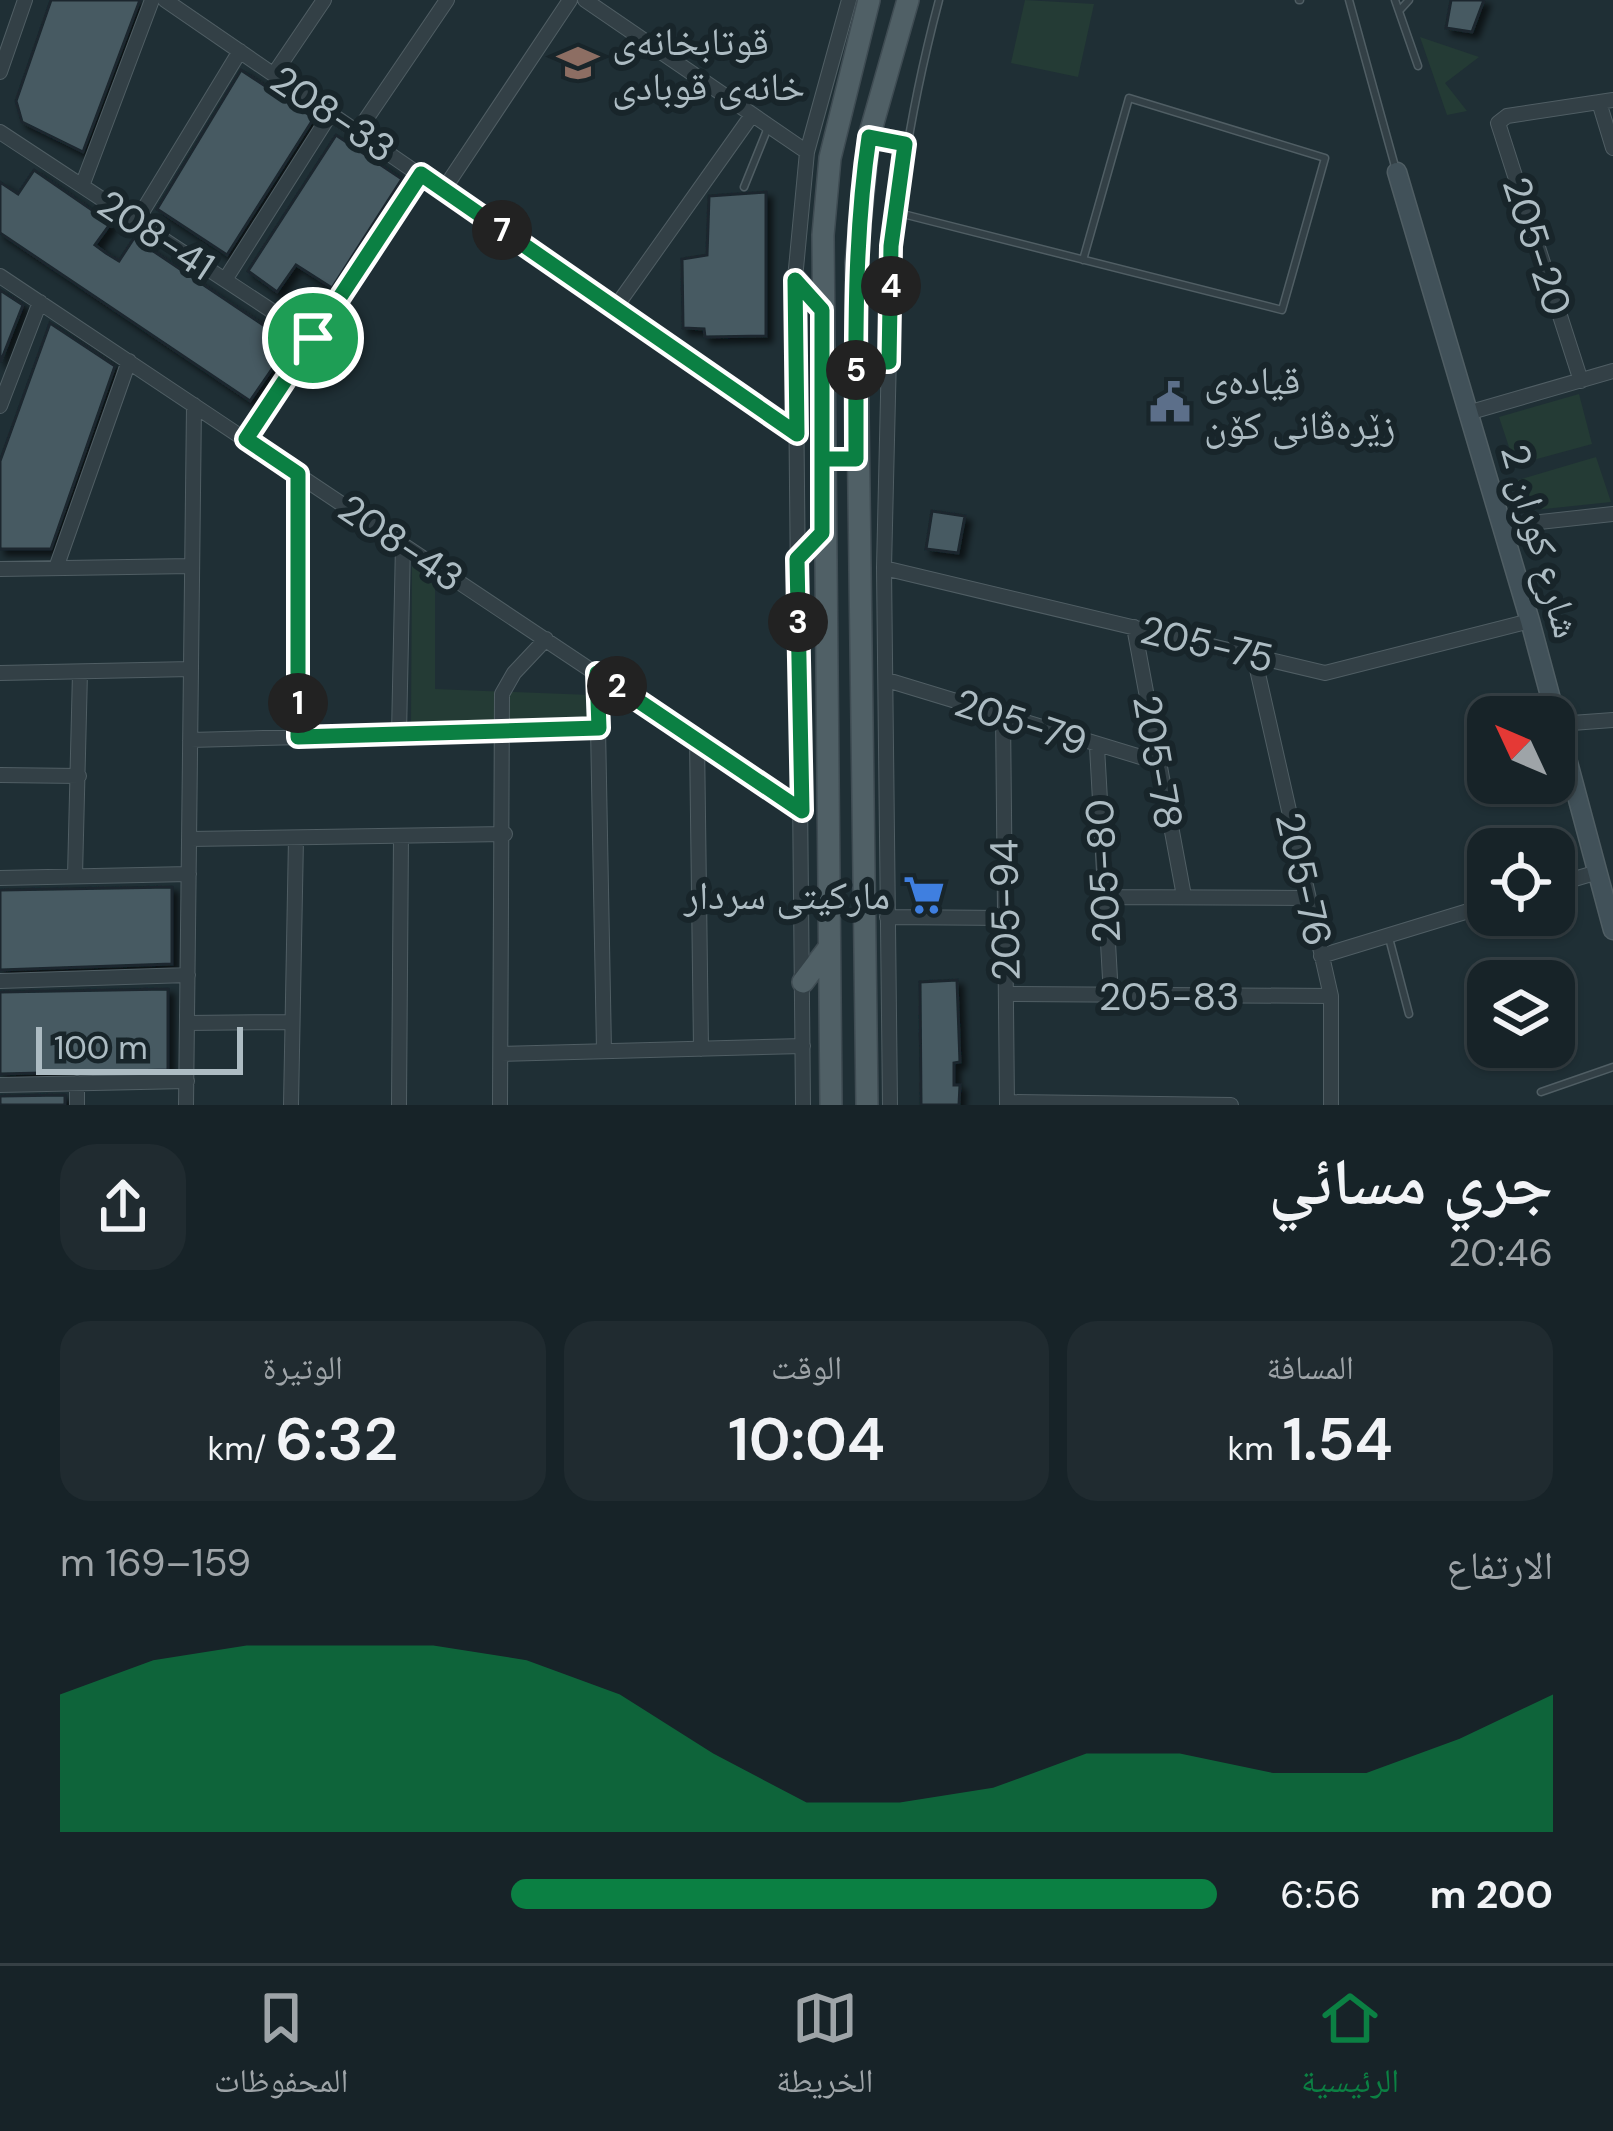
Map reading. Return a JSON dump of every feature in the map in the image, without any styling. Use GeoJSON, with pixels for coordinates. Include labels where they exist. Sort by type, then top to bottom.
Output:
{"type":"FeatureCollection","features":[{"type":"Feature","properties":{"kind":"main road"},"geometry":{"type":"LineString","coordinates":[[831,1105],[822,310],[830,158],[869,0]]}},
{"type":"Feature","properties":{"kind":"main road"},"geometry":{"type":"LineString","coordinates":[[867,1105],[856,459],[858,218],[869,137],[908,0]]}},
{"type":"Feature","properties":{"kind":"main road"},"geometry":{"type":"LineString","coordinates":[[869,137],[905,144]]}},
{"type":"Feature","properties":{"kind":"main road"},"geometry":{"type":"LineString","coordinates":[[795,280],[822,310]]}},
{"type":"Feature","properties":{"kind":"main road"},"geometry":{"type":"LineString","coordinates":[[856,362],[889,358]]}},
{"type":"Feature","properties":{"kind":"main road"},"geometry":{"type":"LineString","coordinates":[[822,459],[856,459]]}},
{"type":"Feature","properties":{"kind":"main road"},"geometry":{"type":"LineString","coordinates":[[797,559],[822,533]]}},
{"type":"Feature","properties":{"kind":"main road"},"geometry":{"type":"LineString","coordinates":[[803,982],[829,948]]}},
{"type":"Feature","properties":{"kind":"main road"},"geometry":{"type":"LineString","coordinates":[[866,981],[888,963]]}},
{"type":"Feature","properties":{"kind":"main road"},"geometry":{"type":"LineString","coordinates":[[867,1078],[887,1105]]}},
{"type":"Feature","properties":{"kind":"street"},"geometry":{"type":"LineString","coordinates":[[0,72],[25,0]]}},
{"type":"Feature","properties":{"kind":"street"},"geometry":{"type":"LineString","coordinates":[[82,186],[152,0]]}},
{"type":"Feature","properties":{"kind":"street","name":"208-33"},"geometry":{"type":"LineString","coordinates":[[166,0],[190,7],[240,51],[797,434]]}},
{"type":"Feature","properties":{"kind":"street"},"geometry":{"type":"LineString","coordinates":[[274,74],[324,0]]}},
{"type":"Feature","properties":{"kind":"street"},"geometry":{"type":"LineString","coordinates":[[358,131],[447,0]]}},
{"type":"Feature","properties":{"kind":"street"},"geometry":{"type":"LineString","coordinates":[[443,189],[570,0]]}},
{"type":"Feature","properties":{"kind":"street"},"geometry":{"type":"LineString","coordinates":[[585,0],[807,152]]}},
{"type":"Feature","properties":{"kind":"street"},"geometry":{"type":"LineString","coordinates":[[803,1105],[795,280],[807,152],[849,0]]}},
{"type":"Feature","properties":{"kind":"street"},"geometry":{"type":"LineString","coordinates":[[136,222],[240,51]]}},
{"type":"Feature","properties":{"kind":"street"},"geometry":{"type":"LineString","coordinates":[[1606,101],[1613,148]]}},
{"type":"Feature","properties":{"kind":"street","name":"205-20"},"geometry":{"type":"LineString","coordinates":[[1581,381],[1498,126],[1507,116],[1606,101]]}},
{"type":"Feature","properties":{"kind":"street"},"geometry":{"type":"LineString","coordinates":[[224,280],[331,112]]}},
{"type":"Feature","properties":{"kind":"street"},"geometry":{"type":"LineString","coordinates":[[615,308],[752,115]]}},
{"type":"Feature","properties":{"kind":"street","name":"208-41"},"geometry":{"type":"LineString","coordinates":[[0,132],[313,338]]}},
{"type":"Feature","properties":{"kind":"street","name":"شارع كوران 2"},"geometry":{"type":"LineString","coordinates":[[1397,172],[1550,696]]}},
{"type":"Feature","properties":{"kind":"street"},"geometry":{"type":"LineString","coordinates":[[246,439],[421,174]]}},
{"type":"Feature","properties":{"kind":"street","name":"208-43"},"geometry":{"type":"LineString","coordinates":[[0,276],[802,811]]}},
{"type":"Feature","properties":{"kind":"street"},"geometry":{"type":"LineString","coordinates":[[0,406],[40,302]]}},
{"type":"Feature","properties":{"kind":"street"},"geometry":{"type":"LineString","coordinates":[[887,1105],[884,568],[889,358]]}},
{"type":"Feature","properties":{"kind":"street"},"geometry":{"type":"LineString","coordinates":[[56,568],[128,361]]}},
{"type":"Feature","properties":{"kind":"street"},"geometry":{"type":"LineString","coordinates":[[1471,412],[1613,371]]}},
{"type":"Feature","properties":{"kind":"street"},"geometry":{"type":"LineString","coordinates":[[186,1105],[194,405]]}},
{"type":"Feature","properties":{"kind":"street"},"geometry":{"type":"LineString","coordinates":[[298,474],[298,737]]}},
{"type":"Feature","properties":{"kind":"street"},"geometry":{"type":"LineString","coordinates":[[1503,526],[1613,514]]}},
{"type":"Feature","properties":{"kind":"street"},"geometry":{"type":"LineString","coordinates":[[399,734],[403,544]]}},
{"type":"Feature","properties":{"kind":"street"},"geometry":{"type":"LineString","coordinates":[[0,569],[192,566]]}},
{"type":"Feature","properties":{"kind":"street","name":"205-75"},"geometry":{"type":"LineString","coordinates":[[884,568],[1325,673],[1530,621]]}},
{"type":"Feature","properties":{"kind":"street","name":"205-78"},"geometry":{"type":"LineString","coordinates":[[1134,627],[1184,896]]}},
{"type":"Feature","properties":{"kind":"street"},"geometry":{"type":"LineString","coordinates":[[500,1105],[506,683],[546,639]]}},
{"type":"Feature","properties":{"kind":"street","name":"205-76"},"geometry":{"type":"LineString","coordinates":[[1254,656],[1331,996],[1331,1105]]}},
{"type":"Feature","properties":{"kind":"street"},"geometry":{"type":"LineString","coordinates":[[0,673],[191,669]]}},
{"type":"Feature","properties":{"kind":"street"},"geometry":{"type":"LineString","coordinates":[[76,877],[80,672]]}},
{"type":"Feature","properties":{"kind":"street"},"geometry":{"type":"LineString","coordinates":[[597,673],[604,1052]]}},
{"type":"Feature","properties":{"kind":"street","name":"205-79"},"geometry":{"type":"LineString","coordinates":[[887,680],[1157,762]]}},
{"type":"Feature","properties":{"kind":"street","name":"205-94"},"geometry":{"type":"LineString","coordinates":[[1003,715],[1007,1103]]}},
{"type":"Feature","properties":{"kind":"street"},"geometry":{"type":"LineString","coordinates":[[1575,723],[1613,720]]}},
{"type":"Feature","properties":{"kind":"street"},"geometry":{"type":"LineString","coordinates":[[190,740],[599,728]]}},
{"type":"Feature","properties":{"kind":"street"},"geometry":{"type":"LineString","coordinates":[[697,739],[701,1049]]}},
{"type":"Feature","properties":{"kind":"street","name":"205-80"},"geometry":{"type":"LineString","coordinates":[[1097,747],[1111,996]]}},
{"type":"Feature","properties":{"kind":"street"},"geometry":{"type":"LineString","coordinates":[[0,776],[79,776]]}},
{"type":"Feature","properties":{"kind":"street","name":"شارع كوران 2"},"geometry":{"type":"LineString","coordinates":[[1575,787],[1613,930]]}},
{"type":"Feature","properties":{"kind":"street"},"geometry":{"type":"LineString","coordinates":[[189,839],[505,834]]}},
{"type":"Feature","properties":{"kind":"street"},"geometry":{"type":"LineString","coordinates":[[399,1105],[401,836]]}},
{"type":"Feature","properties":{"kind":"street"},"geometry":{"type":"LineString","coordinates":[[290,1105],[296,838]]}},
{"type":"Feature","properties":{"kind":"street"},"geometry":{"type":"LineString","coordinates":[[1575,879],[1598,872]]}},
{"type":"Feature","properties":{"kind":"street"},"geometry":{"type":"LineString","coordinates":[[0,878],[189,874]]}},
{"type":"Feature","properties":{"kind":"street"},"geometry":{"type":"LineString","coordinates":[[1102,897],[1307,898]]}},
{"type":"Feature","properties":{"kind":"street"},"geometry":{"type":"LineString","coordinates":[[1321,956],[1467,911]]}},
{"type":"Feature","properties":{"kind":"street"},"geometry":{"type":"LineString","coordinates":[[887,917],[1005,919]]}},
{"type":"Feature","properties":{"kind":"street"},"geometry":{"type":"LineString","coordinates":[[0,981],[188,975]]}},
{"type":"Feature","properties":{"kind":"street","name":"205-83"},"geometry":{"type":"LineString","coordinates":[[1006,994],[1331,996]]}},
{"type":"Feature","properties":{"kind":"street"},"geometry":{"type":"LineString","coordinates":[[187,1022],[292,1022]]}},
{"type":"Feature","properties":{"kind":"street"},"geometry":{"type":"LineString","coordinates":[[501,1054],[802,1046]]}},
{"type":"Feature","properties":{"kind":"street"},"geometry":{"type":"LineString","coordinates":[[0,1085],[187,1081]]}},
{"type":"Feature","properties":{"kind":"street"},"geometry":{"type":"LineString","coordinates":[[76,1105],[77,1083]]}},
{"type":"Feature","properties":{"kind":"street"},"geometry":{"type":"LineString","coordinates":[[1007,1103],[1232,1105]]}},
{"type":"Feature","properties":{"kind":"lane"},"geometry":{"type":"LineString","coordinates":[[889,358],[895,212],[905,144],[939,0]]}},
{"type":"Feature","properties":{"kind":"lane"},"geometry":{"type":"LineString","coordinates":[[1348,0],[1397,172]]}},
{"type":"Feature","properties":{"kind":"lane"},"geometry":{"type":"LineString","coordinates":[[1395,0],[1418,66]]}},
{"type":"Feature","properties":{"kind":"lane"},"geometry":{"type":"LineString","coordinates":[[1399,11],[1408,0]]}},
{"type":"Feature","properties":{"kind":"lane"},"geometry":{"type":"LineString","coordinates":[[895,212],[1083,260],[1282,310],[1325,158],[1129,98],[1083,260]]}},
{"type":"Feature","properties":{"kind":"lane"},"geometry":{"type":"LineString","coordinates":[[744,188],[769,126]]}},
{"type":"Feature","properties":{"kind":"lane"},"geometry":{"type":"LineString","coordinates":[[1388,934],[1409,1014]]}},
{"type":"Feature","properties":{"kind":"lane"},"geometry":{"type":"LineString","coordinates":[[1540,1092],[1613,1067]]}},
{"type":"Feature","properties":{"kind":"green space"},"geometry":{"type":"Polygon","coordinates":[[[1025,0],[1094,4],[1078,77],[1011,63],[1025,0]]]}},
{"type":"Feature","properties":{"kind":"green space"},"geometry":{"type":"Polygon","coordinates":[[[1420,37],[1479,57],[1445,83],[1467,111],[1447,115],[1420,37]]]}},
{"type":"Feature","properties":{"kind":"green space"},"geometry":{"type":"Polygon","coordinates":[[[1579,394],[1592,444],[1515,465],[1499,417],[1579,394]]]}},
{"type":"Feature","properties":{"kind":"green space"},"geometry":{"type":"Polygon","coordinates":[[[1596,457],[1611,502],[1525,511],[1518,480],[1596,457]]]}},
{"type":"Feature","properties":{"kind":"green space"},"geometry":{"type":"Polygon","coordinates":[[[412,565],[435,584],[435,689],[591,695],[591,719],[411,722],[412,565]]]}},
{"type":"Feature","properties":{"kind":"building"},"geometry":{"type":"Polygon","coordinates":[[[51,0],[140,0],[83,152],[22,122],[16,101],[51,0]]]}},
{"type":"Feature","properties":{"kind":"building"},"geometry":{"type":"Polygon","coordinates":[[[1451,0],[1484,0],[1472,32],[1446,28],[1451,0]]]}},
{"type":"Feature","properties":{"kind":"building"},"geometry":{"type":"Polygon","coordinates":[[[241,70],[314,118],[227,255],[157,209],[241,70]]]}},
{"type":"Feature","properties":{"kind":"building"},"geometry":{"type":"Polygon","coordinates":[[[336,135],[402,179],[332,288],[296,265],[277,292],[248,271],[336,135]]]}},
{"type":"Feature","properties":{"kind":"building"},"geometry":{"type":"Polygon","coordinates":[[[34,170],[111,223],[95,245],[106,253],[119,261],[134,238],[290,343],[250,401],[0,233],[0,182],[18,194],[34,170]]]}},
{"type":"Feature","properties":{"kind":"building"},"geometry":{"type":"Polygon","coordinates":[[[766,192],[766,336],[705,337],[704,329],[683,328],[682,259],[707,255],[709,196],[766,192]]]}},
{"type":"Feature","properties":{"kind":"building"},"geometry":{"type":"Polygon","coordinates":[[[0,290],[23,305],[1,361],[0,361],[0,290]]]}},
{"type":"Feature","properties":{"kind":"building"},"geometry":{"type":"Polygon","coordinates":[[[50,323],[115,366],[51,549],[0,549],[0,461],[50,323]]]}},
{"type":"Feature","properties":{"kind":"building"},"geometry":{"type":"Polygon","coordinates":[[[932,511],[965,516],[958,553],[926,549],[932,511]]]}},
{"type":"Feature","properties":{"kind":"building"},"geometry":{"type":"Polygon","coordinates":[[[172,887],[172,964],[0,970],[0,890],[172,887]]]}},
{"type":"Feature","properties":{"kind":"building"},"geometry":{"type":"Polygon","coordinates":[[[957,980],[960,1062],[954,1063],[954,1085],[960,1085],[959,1105],[921,1105],[920,982],[957,980]]]}},
{"type":"Feature","properties":{"kind":"building"},"geometry":{"type":"Polygon","coordinates":[[[168,989],[168,1070],[0,1074],[0,992],[168,989]]]}},
{"type":"Feature","properties":{"kind":"building"},"geometry":{"type":"Polygon","coordinates":[[[65,1095],[65,1105],[0,1105],[0,1096],[65,1095]]]}},
{"type":"Feature","properties":{"kind":"place","name":"قوتابخانەی خانەی قوبادی"},"geometry":{"type":"Point","coordinates":[578,63]}},
{"type":"Feature","properties":{"kind":"place","name":"قیادەی زێرەڤانی کۆن"},"geometry":{"type":"Point","coordinates":[1170,402]}},
{"type":"Feature","properties":{"kind":"place","name":"ماركيتى سردار"},"geometry":{"type":"Point","coordinates":[924,895]}},
{"type":"Feature","properties":{"kind":"route"},"geometry":{"type":"LineString","coordinates":[[313,338],[246,439],[298,474],[298,737],[599,728],[597,673],[802,811],[797,559],[822,533],[822,459],[856,459],[856,362],[889,362],[891,246],[905,144],[869,137],[856,262],[856,362],[856,459],[822,459],[822,310],[795,280],[797,434],[421,174],[313,338]]}}]}
